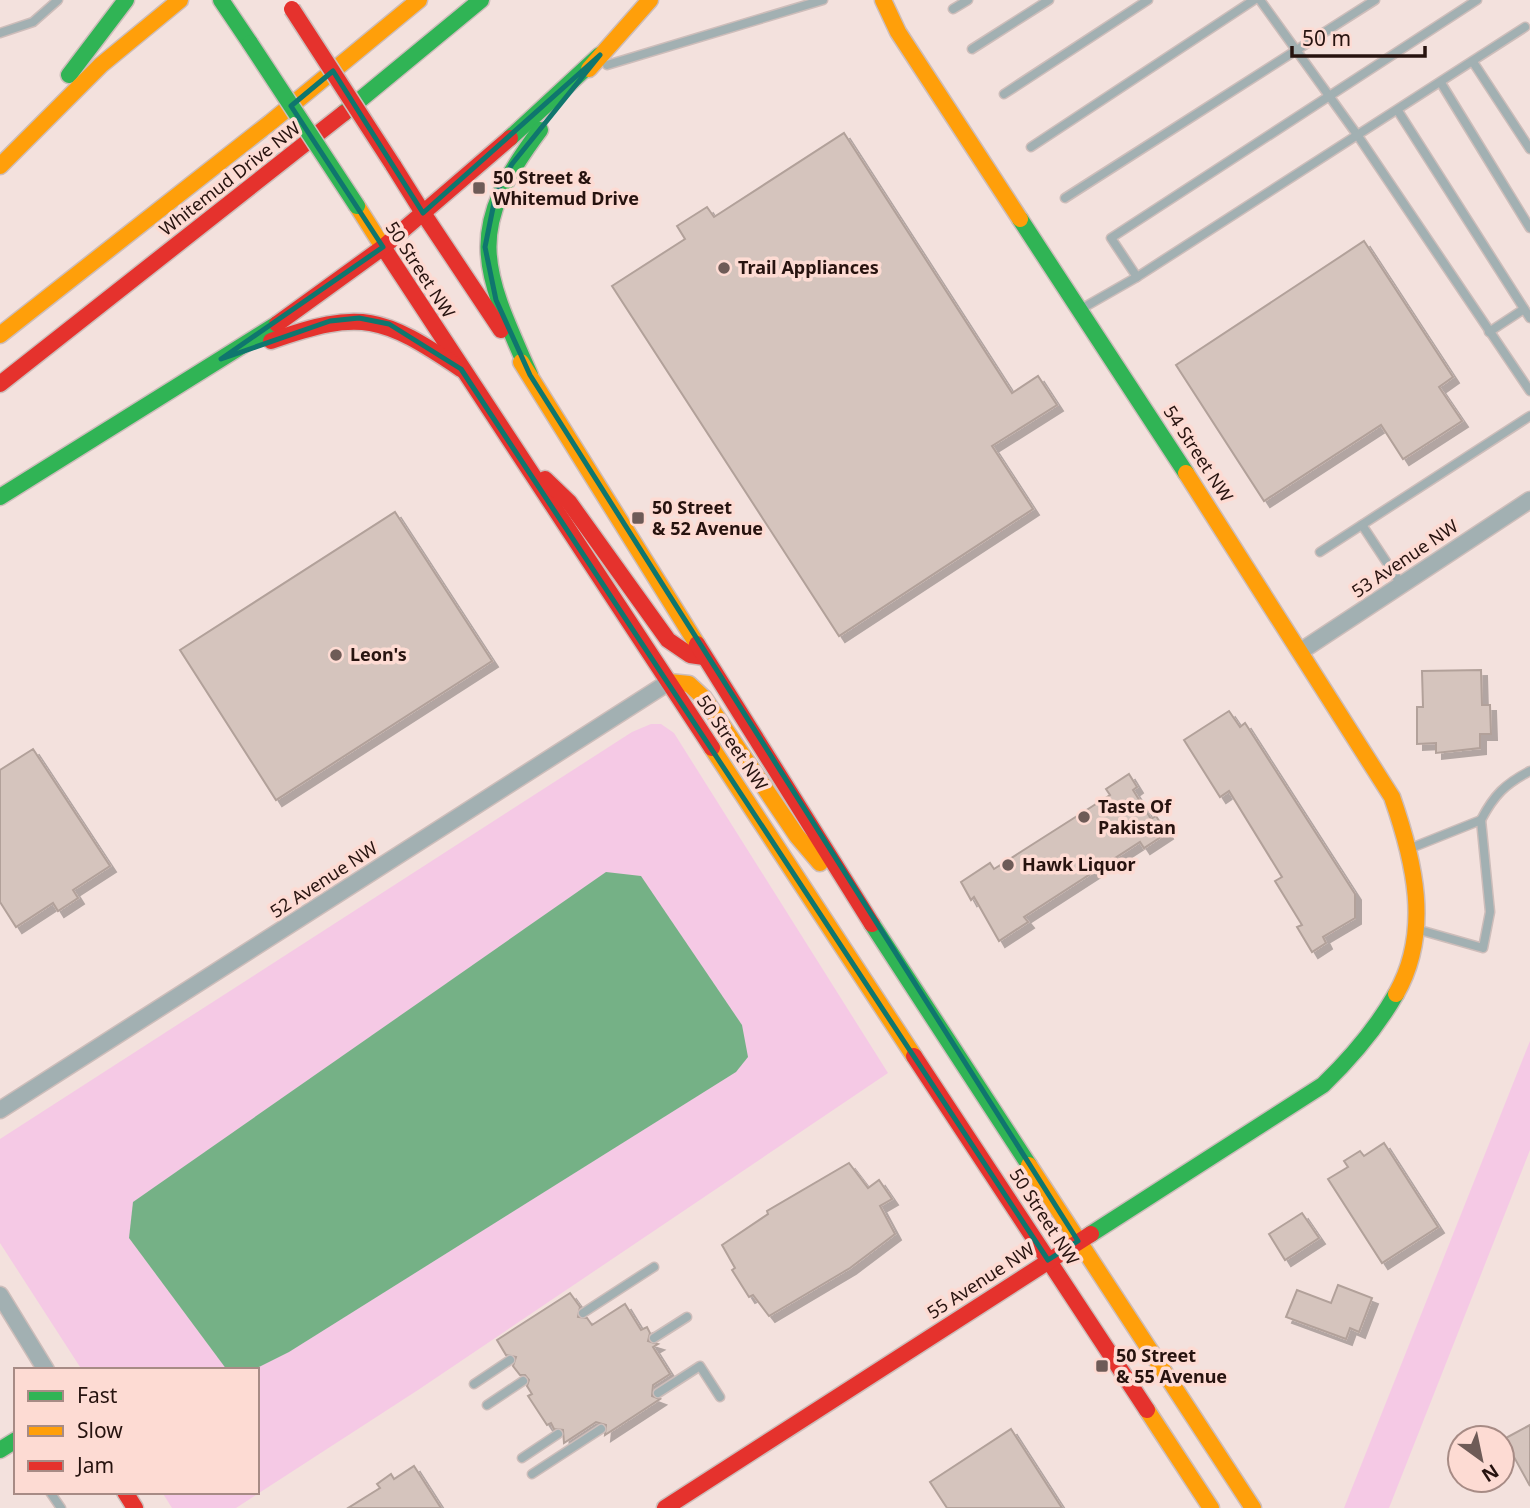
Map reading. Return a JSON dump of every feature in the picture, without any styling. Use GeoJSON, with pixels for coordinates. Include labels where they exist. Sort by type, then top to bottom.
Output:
{"type":"FeatureCollection","features":[{"type":"Feature","properties":{"kind":"main road"},"geometry":{"type":"LineString","coordinates":[[0,165],[126,0]]}},
{"type":"Feature","properties":{"kind":"main road"},"geometry":{"type":"LineString","coordinates":[[0,165],[101,65],[180,0]]}},
{"type":"Feature","properties":{"kind":"main road","name":"50 Street NW"},"geometry":{"type":"LineString","coordinates":[[221,0],[1211,1508]]}},
{"type":"Feature","properties":{"kind":"main road","name":"Whitemud Drive NW"},"geometry":{"type":"LineString","coordinates":[[0,335],[271,122],[419,0]]}},
{"type":"Feature","properties":{"kind":"main road","name":"Whitemud Drive NW"},"geometry":{"type":"LineString","coordinates":[[0,384],[351,108],[481,0]]}},
{"type":"Feature","properties":{"kind":"main road"},"geometry":{"type":"LineString","coordinates":[[530,375],[496,300],[485,247],[496,193],[512,164],[600,55],[650,0]]}},
{"type":"Feature","properties":{"kind":"main road","name":"54 Street NW"},"geometry":{"type":"LineString","coordinates":[[883,0],[888,14],[912,52],[1081,309],[1392,797],[1410,848],[1416,929],[1414,953]]}},
{"type":"Feature","properties":{"kind":"main road","name":"50 Street NW"},"geometry":{"type":"LineString","coordinates":[[289,5],[530,375],[874,927],[1253,1508]]}},
{"type":"Feature","properties":{"kind":"main road"},"geometry":{"type":"LineString","coordinates":[[0,497],[292,314],[383,247],[600,55]]}},
{"type":"Feature","properties":{"kind":"main road"},"geometry":{"type":"LineString","coordinates":[[221,359],[330,321],[359,318],[389,324],[461,369]]}},
{"type":"Feature","properties":{"kind":"main road"},"geometry":{"type":"LineString","coordinates":[[515,450],[569,502],[668,640],[690,656],[704,657]]}},
{"type":"Feature","properties":{"kind":"main road"},"geometry":{"type":"LineString","coordinates":[[669,682],[679,679],[691,684],[704,698],[797,836],[874,927]]}},
{"type":"Feature","properties":{"kind":"main road","name":"55 Avenue NW"},"geometry":{"type":"LineString","coordinates":[[665,1508],[1323,1085],[1358,1053],[1381,1020],[1402,986],[1414,953]]}},
{"type":"Feature","properties":{"kind":"street","name":"53 Avenue NW"},"geometry":{"type":"LineString","coordinates":[[1301,651],[1530,500]]}},
{"type":"Feature","properties":{"kind":"street","name":"52 Avenue NW"},"geometry":{"type":"LineString","coordinates":[[0,1110],[669,682]]}},
{"type":"Feature","properties":{"kind":"street"},"geometry":{"type":"LineString","coordinates":[[0,1295],[45,1368]]}},
{"type":"Feature","properties":{"kind":"lane"},"geometry":{"type":"LineString","coordinates":[[0,33],[33,22],[58,0]]}},
{"type":"Feature","properties":{"kind":"lane"},"geometry":{"type":"LineString","coordinates":[[587,71],[823,0]]}},
{"type":"Feature","properties":{"kind":"lane"},"geometry":{"type":"LineString","coordinates":[[953,9],[968,0]]}},
{"type":"Feature","properties":{"kind":"lane"},"geometry":{"type":"LineString","coordinates":[[972,49],[1049,0]]}},
{"type":"Feature","properties":{"kind":"lane"},"geometry":{"type":"LineString","coordinates":[[1004,94],[1149,0]]}},
{"type":"Feature","properties":{"kind":"lane"},"geometry":{"type":"LineString","coordinates":[[1031,147],[1254,0]]}},
{"type":"Feature","properties":{"kind":"lane"},"geometry":{"type":"LineString","coordinates":[[1261,0],[1358,136],[1530,391]]}},
{"type":"Feature","properties":{"kind":"lane"},"geometry":{"type":"LineString","coordinates":[[1065,198],[1375,0]]}},
{"type":"Feature","properties":{"kind":"lane"},"geometry":{"type":"LineString","coordinates":[[1137,277],[1111,238],[1478,0]]}},
{"type":"Feature","properties":{"kind":"lane"},"geometry":{"type":"LineString","coordinates":[[1081,309],[1137,277],[1525,27]]}},
{"type":"Feature","properties":{"kind":"lane"},"geometry":{"type":"LineString","coordinates":[[1473,62],[1530,149]]}},
{"type":"Feature","properties":{"kind":"lane"},"geometry":{"type":"LineString","coordinates":[[1441,83],[1530,228]]}},
{"type":"Feature","properties":{"kind":"lane"},"geometry":{"type":"LineString","coordinates":[[1398,111],[1530,318]]}},
{"type":"Feature","properties":{"kind":"lane"},"geometry":{"type":"LineString","coordinates":[[1489,332],[1524,309]]}},
{"type":"Feature","properties":{"kind":"lane"},"geometry":{"type":"LineString","coordinates":[[1320,552],[1530,416]]}},
{"type":"Feature","properties":{"kind":"lane"},"geometry":{"type":"LineString","coordinates":[[1362,525],[1401,584]]}},
{"type":"Feature","properties":{"kind":"lane"},"geometry":{"type":"LineString","coordinates":[[1416,929],[1483,948],[1490,912],[1481,820],[1493,796],[1507,783],[1530,771]]}},
{"type":"Feature","properties":{"kind":"lane"},"geometry":{"type":"LineString","coordinates":[[1410,848],[1481,820]]}},
{"type":"Feature","properties":{"kind":"lane"},"geometry":{"type":"LineString","coordinates":[[583,1312],[654,1267]]}},
{"type":"Feature","properties":{"kind":"lane"},"geometry":{"type":"LineString","coordinates":[[654,1338],[687,1317]]}},
{"type":"Feature","properties":{"kind":"lane"},"geometry":{"type":"LineString","coordinates":[[474,1384],[510,1360]]}},
{"type":"Feature","properties":{"kind":"lane"},"geometry":{"type":"LineString","coordinates":[[658,1392],[700,1366],[720,1397]]}},
{"type":"Feature","properties":{"kind":"lane"},"geometry":{"type":"LineString","coordinates":[[487,1405],[523,1381]]}},
{"type":"Feature","properties":{"kind":"lane"},"geometry":{"type":"LineString","coordinates":[[532,1474],[601,1429]]}},
{"type":"Feature","properties":{"kind":"lane"},"geometry":{"type":"LineString","coordinates":[[522,1458],[558,1434]]}},
{"type":"Feature","properties":{"kind":"highlighted area"},"geometry":{"type":"Polygon","coordinates":[[[600,55],[512,164],[496,193],[485,247],[496,300],[530,375],[1078,1241],[1048,1260],[461,369],[389,324],[359,318],[330,321],[221,359],[383,247],[291,106],[333,71],[423,213],[600,55]]]}},
{"type":"Feature","properties":{"kind":"shaded area"},"geometry":{"type":"Polygon","coordinates":[[[651,724],[661,724],[674,733],[888,1073],[418,1390],[259,1493],[259,1368],[81,1368],[0,1243],[0,1139],[632,732],[651,724]]]}},
{"type":"Feature","properties":{"kind":"shaded area"},"geometry":{"type":"Polygon","coordinates":[[[606,872],[641,876],[742,1025],[748,1057],[736,1072],[289,1352],[257,1368],[226,1368],[129,1238],[133,1202],[606,872]]]}},
{"type":"Feature","properties":{"kind":"shaded area"},"geometry":{"type":"Polygon","coordinates":[[[1530,1041],[1530,1150],[1389,1508],[1344,1508],[1530,1041]]]}},
{"type":"Feature","properties":{"kind":"shaded area"},"geometry":{"type":"Polygon","coordinates":[[[163,1494],[258,1494],[236,1508],[172,1508],[163,1494]]]}},
{"type":"Feature","properties":{"kind":"building"},"geometry":{"type":"Polygon","coordinates":[[[844,133],[1012,393],[1038,376],[1057,405],[992,446],[1033,509],[839,636],[612,286],[685,239],[677,226],[707,207],[714,217],[844,133]]]}},
{"type":"Feature","properties":{"kind":"building"},"geometry":{"type":"Polygon","coordinates":[[[1364,241],[1453,377],[1439,387],[1462,421],[1403,459],[1381,425],[1264,501],[1176,365],[1364,241]]]}},
{"type":"Feature","properties":{"kind":"building","name":"Leon's"},"geometry":{"type":"Polygon","coordinates":[[[395,512],[492,661],[276,800],[180,650],[395,512]]]}},
{"type":"Feature","properties":{"kind":"building"},"geometry":{"type":"Polygon","coordinates":[[[1481,670],[1482,705],[1490,705],[1491,734],[1480,734],[1480,748],[1436,753],[1436,743],[1417,744],[1417,707],[1423,707],[1422,671],[1481,670]]]}},
{"type":"Feature","properties":{"kind":"building"},"geometry":{"type":"Polygon","coordinates":[[[1229,711],[1240,727],[1245,723],[1355,894],[1355,918],[1323,937],[1326,943],[1312,952],[1297,927],[1302,925],[1275,881],[1282,877],[1229,791],[1220,797],[1184,740],[1229,711]]]}},
{"type":"Feature","properties":{"kind":"building"},"geometry":{"type":"Polygon","coordinates":[[[33,749],[110,866],[73,890],[78,898],[58,911],[53,903],[16,927],[0,902],[0,770],[33,749]]]}},
{"type":"Feature","properties":{"kind":"building"},"geometry":{"type":"Polygon","coordinates":[[[1129,774],[1137,787],[1133,790],[1151,819],[1156,816],[1167,833],[1144,848],[1140,842],[1024,917],[1028,922],[999,941],[974,897],[971,900],[961,882],[990,863],[994,869],[1110,795],[1106,789],[1129,774]]]}},
{"type":"Feature","properties":{"kind":"building"},"geometry":{"type":"Polygon","coordinates":[[[1384,1143],[1438,1227],[1382,1263],[1328,1179],[1348,1167],[1344,1161],[1360,1151],[1364,1156],[1384,1143]]]}},
{"type":"Feature","properties":{"kind":"building"},"geometry":{"type":"Polygon","coordinates":[[[849,1163],[868,1188],[879,1180],[892,1199],[880,1206],[895,1234],[850,1268],[769,1316],[753,1295],[749,1297],[732,1270],[735,1268],[722,1245],[768,1214],[767,1211],[849,1163]]]}},
{"type":"Feature","properties":{"kind":"building"},"geometry":{"type":"Polygon","coordinates":[[[1302,1213],[1319,1238],[1285,1260],[1269,1234],[1302,1213]]]}},
{"type":"Feature","properties":{"kind":"building"},"geometry":{"type":"Polygon","coordinates":[[[1338,1285],[1372,1298],[1359,1332],[1350,1328],[1346,1339],[1286,1317],[1297,1290],[1331,1303],[1338,1285]]]}},
{"type":"Feature","properties":{"kind":"building"},"geometry":{"type":"Polygon","coordinates":[[[570,1293],[580,1307],[578,1317],[587,1318],[592,1325],[625,1304],[641,1330],[647,1327],[650,1333],[648,1341],[658,1344],[653,1347],[670,1374],[653,1385],[652,1396],[660,1399],[605,1435],[606,1425],[596,1422],[564,1443],[563,1430],[554,1429],[551,1423],[547,1425],[528,1396],[532,1394],[527,1386],[529,1380],[525,1375],[520,1375],[513,1366],[516,1357],[506,1355],[497,1340],[570,1293]]]}},
{"type":"Feature","properties":{"kind":"building"},"geometry":{"type":"Polygon","coordinates":[[[1530,1425],[1530,1486],[1516,1461],[1516,1433],[1530,1425]]]}},
{"type":"Feature","properties":{"kind":"building"},"geometry":{"type":"Polygon","coordinates":[[[1011,1429],[1062,1508],[947,1508],[930,1482],[1011,1429]]]}},
{"type":"Feature","properties":{"kind":"building"},"geometry":{"type":"Polygon","coordinates":[[[414,1466],[441,1508],[348,1508],[380,1488],[377,1484],[391,1474],[394,1479],[414,1466]]]}},
{"type":"Feature","properties":{"kind":"traffic: fast"},"geometry":{"type":"LineString","coordinates":[[69,75],[126,0]]}},
{"type":"Feature","properties":{"kind":"traffic: fast"},"geometry":{"type":"LineString","coordinates":[[221,0],[250,43]]}},
{"type":"Feature","properties":{"kind":"traffic: fast"},"geometry":{"type":"LineString","coordinates":[[344,113],[481,0]]}},
{"type":"Feature","properties":{"kind":"traffic: fast"},"geometry":{"type":"LineString","coordinates":[[250,43],[357,206]]}},
{"type":"Feature","properties":{"kind":"traffic: fast"},"geometry":{"type":"LineString","coordinates":[[510,138],[600,55]]}},
{"type":"Feature","properties":{"kind":"traffic: fast"},"geometry":{"type":"LineString","coordinates":[[530,375],[501,305],[492,277],[489,250],[491,223],[500,196],[516,165],[540,130]]}},
{"type":"Feature","properties":{"kind":"traffic: fast"},"geometry":{"type":"LineString","coordinates":[[1020,219],[1186,473]]}},
{"type":"Feature","properties":{"kind":"traffic: fast"},"geometry":{"type":"LineString","coordinates":[[0,497],[277,324]]}},
{"type":"Feature","properties":{"kind":"traffic: fast"},"geometry":{"type":"LineString","coordinates":[[872,924],[1029,1165]]}},
{"type":"Feature","properties":{"kind":"traffic: fast"},"geometry":{"type":"LineString","coordinates":[[1091,1234],[1323,1085],[1363,1042],[1396,994]]}},
{"type":"Feature","properties":{"kind":"traffic: fast"},"geometry":{"type":"LineString","coordinates":[[0,1450],[14,1441]]}},
{"type":"Feature","properties":{"kind":"traffic: slow"},"geometry":{"type":"LineString","coordinates":[[0,166],[101,65],[180,0]]}},
{"type":"Feature","properties":{"kind":"traffic: slow"},"geometry":{"type":"LineString","coordinates":[[0,335],[271,122],[419,0]]}},
{"type":"Feature","properties":{"kind":"traffic: slow"},"geometry":{"type":"LineString","coordinates":[[589,69],[650,0]]}},
{"type":"Feature","properties":{"kind":"traffic: slow"},"geometry":{"type":"LineString","coordinates":[[883,0],[898,32],[1020,219]]}},
{"type":"Feature","properties":{"kind":"traffic: slow"},"geometry":{"type":"LineString","coordinates":[[357,206],[383,247]]}},
{"type":"Feature","properties":{"kind":"traffic: slow"},"geometry":{"type":"LineString","coordinates":[[521,362],[697,644]]}},
{"type":"Feature","properties":{"kind":"traffic: slow"},"geometry":{"type":"LineString","coordinates":[[1186,473],[1392,797],[1407,846],[1416,896],[1414,945],[1396,994]]}},
{"type":"Feature","properties":{"kind":"traffic: slow"},"geometry":{"type":"LineString","coordinates":[[669,682],[689,684],[704,698],[797,836],[820,863]]}},
{"type":"Feature","properties":{"kind":"traffic: slow"},"geometry":{"type":"LineString","coordinates":[[712,748],[914,1056]]}},
{"type":"Feature","properties":{"kind":"traffic: slow"},"geometry":{"type":"LineString","coordinates":[[1029,1165],[1253,1508]]}},
{"type":"Feature","properties":{"kind":"traffic: slow"},"geometry":{"type":"LineString","coordinates":[[1147,1410],[1211,1508]]}},
{"type":"Feature","properties":{"kind":"traffic: jam"},"geometry":{"type":"LineString","coordinates":[[292,9],[393,165]]}},
{"type":"Feature","properties":{"kind":"traffic: jam"},"geometry":{"type":"LineString","coordinates":[[0,384],[344,113]]}},
{"type":"Feature","properties":{"kind":"traffic: jam"},"geometry":{"type":"LineString","coordinates":[[277,324],[382,248],[510,138]]}},
{"type":"Feature","properties":{"kind":"traffic: jam"},"geometry":{"type":"LineString","coordinates":[[393,165],[423,213]]}},
{"type":"Feature","properties":{"kind":"traffic: jam"},"geometry":{"type":"LineString","coordinates":[[423,213],[501,330]]}},
{"type":"Feature","properties":{"kind":"traffic: jam"},"geometry":{"type":"LineString","coordinates":[[383,247],[712,748]]}},
{"type":"Feature","properties":{"kind":"traffic: jam"},"geometry":{"type":"LineString","coordinates":[[271,341],[328,324],[370,323],[390,328],[411,338],[461,369]]}},
{"type":"Feature","properties":{"kind":"traffic: jam"},"geometry":{"type":"LineString","coordinates":[[545,479],[569,502],[668,640],[690,655],[704,657]]}},
{"type":"Feature","properties":{"kind":"traffic: jam"},"geometry":{"type":"LineString","coordinates":[[697,644],[872,924]]}},
{"type":"Feature","properties":{"kind":"traffic: jam"},"geometry":{"type":"LineString","coordinates":[[914,1056],[1147,1410]]}},
{"type":"Feature","properties":{"kind":"traffic: jam"},"geometry":{"type":"LineString","coordinates":[[665,1508],[1091,1234]]}},
{"type":"Feature","properties":{"kind":"traffic: jam"},"geometry":{"type":"LineString","coordinates":[[126,1494],[135,1508]]}},
{"type":"Feature","properties":{"kind":"place","name":"50 Street & Whitemud Drive"},"geometry":{"type":"Point","coordinates":[479,188]}},
{"type":"Feature","properties":{"kind":"place","name":"Trail Appliances"},"geometry":{"type":"Point","coordinates":[724,268]}},
{"type":"Feature","properties":{"kind":"place","name":"50 Street & 52 Avenue"},"geometry":{"type":"Point","coordinates":[638,518]}},
{"type":"Feature","properties":{"kind":"place","name":"Leon's"},"geometry":{"type":"Point","coordinates":[336,655]}},
{"type":"Feature","properties":{"kind":"place","name":"Taste Of Pakistan"},"geometry":{"type":"Point","coordinates":[1084,817]}},
{"type":"Feature","properties":{"kind":"place","name":"Hawk Liquor"},"geometry":{"type":"Point","coordinates":[1008,865]}},
{"type":"Feature","properties":{"kind":"place","name":"50 Street & 55 Avenue"},"geometry":{"type":"Point","coordinates":[1102,1366]}}]}
